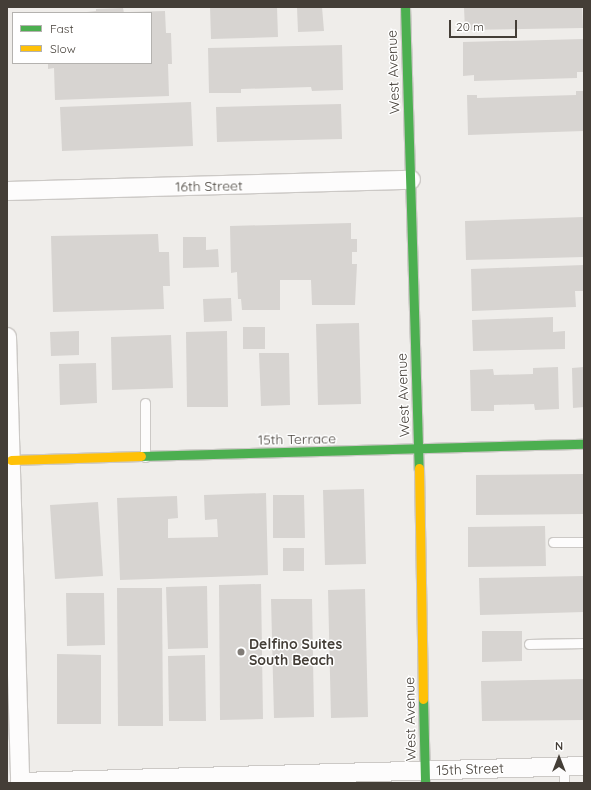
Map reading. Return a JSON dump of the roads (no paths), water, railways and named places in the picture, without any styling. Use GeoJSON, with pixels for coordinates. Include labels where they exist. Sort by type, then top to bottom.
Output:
{"type":"FeatureCollection","features":[{"type":"Feature","properties":{"kind":"street","name":"West Avenue"},"geometry":{"type":"LineString","coordinates":[[405,7],[419,450],[425,777]]}},
{"type":"Feature","properties":{"kind":"street","name":"16th Street"},"geometry":{"type":"LineString","coordinates":[[7,191],[411,180]]}},
{"type":"Feature","properties":{"kind":"street"},"geometry":{"type":"LineString","coordinates":[[7,337],[11,460],[10,562],[20,782]]}},
{"type":"Feature","properties":{"kind":"street","name":"15th Terrace"},"geometry":{"type":"LineString","coordinates":[[11,460],[419,450],[584,444]]}},
{"type":"Feature","properties":{"kind":"street","name":"15th Street"},"geometry":{"type":"LineString","coordinates":[[20,782],[564,775],[584,766]]}},
{"type":"Feature","properties":{"kind":"lane"},"geometry":{"type":"LineString","coordinates":[[145,404],[145,457]]}},
{"type":"Feature","properties":{"kind":"lane"},"geometry":{"type":"LineString","coordinates":[[553,542],[584,542]]}},
{"type":"Feature","properties":{"kind":"lane"},"geometry":{"type":"LineString","coordinates":[[529,644],[584,643]]}},
{"type":"Feature","properties":{"kind":"place","name":"Delfino Suites South Beach"},"geometry":{"type":"Point","coordinates":[241,652]}}]}
